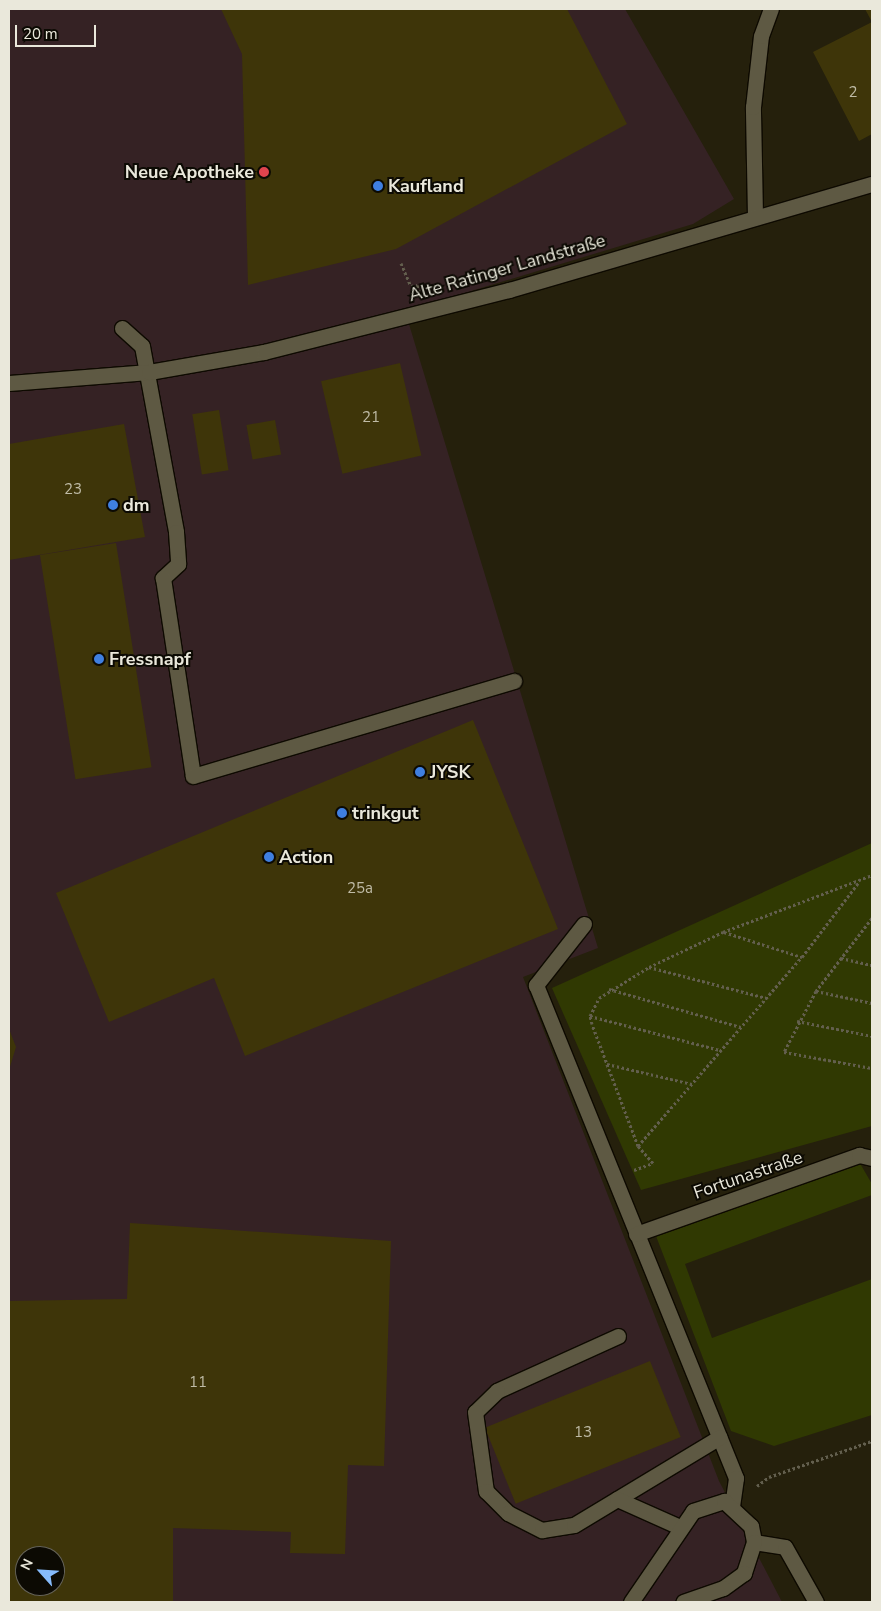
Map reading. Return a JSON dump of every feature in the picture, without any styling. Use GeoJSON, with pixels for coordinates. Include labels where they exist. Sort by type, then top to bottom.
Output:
{"type":"FeatureCollection","features":[{"type":"Feature","properties":{"kind":"street"},"geometry":{"type":"LineString","coordinates":[[755,216],[753,107],[761,36],[771,9]]}},
{"type":"Feature","properties":{"kind":"street","name":"Alte Ratinger Landstraße"},"geometry":{"type":"LineString","coordinates":[[9,383],[149,372],[264,352],[386,322],[872,184]]}},
{"type":"Feature","properties":{"kind":"street"},"geometry":{"type":"LineString","coordinates":[[122,328],[142,346],[149,372],[176,532],[178,564],[163,578],[193,776],[514,681]]}},
{"type":"Feature","properties":{"kind":"street"},"geometry":{"type":"LineString","coordinates":[[584,924],[536,985],[736,1478],[732,1505]]}},
{"type":"Feature","properties":{"kind":"street","name":"Fortunastraße"},"geometry":{"type":"LineString","coordinates":[[636,1234],[859,1155],[872,1158]]}},
{"type":"Feature","properties":{"kind":"street"},"geometry":{"type":"LineString","coordinates":[[618,1336],[497,1391],[475,1412],[486,1491],[508,1513],[542,1530],[574,1525],[720,1438]]}},
{"type":"Feature","properties":{"kind":"street"},"geometry":{"type":"LineString","coordinates":[[617,1499],[680,1527]]}},
{"type":"Feature","properties":{"kind":"street"},"geometry":{"type":"LineString","coordinates":[[630,1602],[680,1527],[693,1511],[718,1502],[732,1505],[751,1526],[754,1542],[744,1573],[723,1588],[683,1602]]}},
{"type":"Feature","properties":{"kind":"street"},"geometry":{"type":"LineString","coordinates":[[754,1542],[785,1547],[816,1602]]}},
{"type":"Feature","properties":{"kind":"path"},"geometry":{"type":"LineString","coordinates":[[401,263],[411,286],[417,284]]}},
{"type":"Feature","properties":{"kind":"path"},"geometry":{"type":"LineString","coordinates":[[590,1016],[608,989],[649,967],[723,932],[872,875]]}},
{"type":"Feature","properties":{"kind":"path"},"geometry":{"type":"LineString","coordinates":[[638,1146],[802,957],[859,881]]}},
{"type":"Feature","properties":{"kind":"path"},"geometry":{"type":"LineString","coordinates":[[872,918],[816,991],[797,1021],[784,1052],[872,1068]]}},
{"type":"Feature","properties":{"kind":"path"},"geometry":{"type":"LineString","coordinates":[[723,932],[802,957]]}},
{"type":"Feature","properties":{"kind":"path"},"geometry":{"type":"LineString","coordinates":[[841,958],[872,964]]}},
{"type":"Feature","properties":{"kind":"path"},"geometry":{"type":"LineString","coordinates":[[649,967],[766,998]]}},
{"type":"Feature","properties":{"kind":"path"},"geometry":{"type":"LineString","coordinates":[[608,989],[741,1027]]}},
{"type":"Feature","properties":{"kind":"path"},"geometry":{"type":"LineString","coordinates":[[816,991],[872,1003]]}},
{"type":"Feature","properties":{"kind":"path"},"geometry":{"type":"LineString","coordinates":[[590,1016],[720,1050]]}},
{"type":"Feature","properties":{"kind":"path"},"geometry":{"type":"LineString","coordinates":[[590,1016],[638,1146],[653,1162],[631,1171]]}},
{"type":"Feature","properties":{"kind":"path"},"geometry":{"type":"LineString","coordinates":[[797,1021],[872,1036]]}},
{"type":"Feature","properties":{"kind":"path"},"geometry":{"type":"LineString","coordinates":[[607,1064],[692,1084]]}},
{"type":"Feature","properties":{"kind":"path"},"geometry":{"type":"LineString","coordinates":[[732,1505],[769,1477],[872,1441]]}},
{"type":"Feature","properties":{"kind":"shaded area"},"geometry":{"type":"Polygon","coordinates":[[[9,9],[625,9],[734,199],[693,224],[405,311],[598,948],[523,977],[719,1481],[782,1602],[9,1602],[9,9]]]}},
{"type":"Feature","properties":{"kind":"green space"},"geometry":{"type":"Polygon","coordinates":[[[872,843],[872,1126],[641,1190],[552,988],[872,843]]]}},
{"type":"Feature","properties":{"kind":"green space"},"geometry":{"type":"Polygon","coordinates":[[[858,1160],[872,1184],[872,1195],[685,1264],[712,1338],[872,1279],[872,1415],[774,1446],[731,1431],[656,1236],[858,1160]]]}},
{"type":"Feature","properties":{"kind":"building","name":"Kaufland"},"geometry":{"type":"Polygon","coordinates":[[[221,9],[567,9],[627,124],[396,249],[248,285],[242,54],[221,9]]]}},
{"type":"Feature","properties":{"kind":"building"},"geometry":{"type":"Polygon","coordinates":[[[865,9],[872,9],[872,22],[865,9]]]}},
{"type":"Feature","properties":{"kind":"building"},"geometry":{"type":"Polygon","coordinates":[[[872,22],[872,134],[859,141],[813,52],[872,22]]]}},
{"type":"Feature","properties":{"kind":"building"},"geometry":{"type":"Polygon","coordinates":[[[400,363],[421,456],[342,474],[321,381],[400,363]]]}},
{"type":"Feature","properties":{"kind":"building"},"geometry":{"type":"Polygon","coordinates":[[[219,410],[229,470],[202,474],[192,414],[219,410]]]}},
{"type":"Feature","properties":{"kind":"building"},"geometry":{"type":"Polygon","coordinates":[[[275,420],[281,454],[253,460],[246,425],[275,420]]]}},
{"type":"Feature","properties":{"kind":"building"},"geometry":{"type":"Polygon","coordinates":[[[124,424],[145,537],[9,560],[9,444],[124,424]]]}},
{"type":"Feature","properties":{"kind":"building"},"geometry":{"type":"Polygon","coordinates":[[[116,543],[152,767],[75,779],[40,555],[116,543]]]}},
{"type":"Feature","properties":{"kind":"building"},"geometry":{"type":"Polygon","coordinates":[[[473,720],[558,929],[245,1056],[214,978],[109,1022],[56,893],[473,720]]]}},
{"type":"Feature","properties":{"kind":"building"},"geometry":{"type":"Polygon","coordinates":[[[9,1029],[16,1047],[9,1070],[9,1029]]]}},
{"type":"Feature","properties":{"kind":"building"},"geometry":{"type":"Polygon","coordinates":[[[130,1223],[391,1241],[384,1466],[348,1465],[345,1554],[290,1553],[291,1532],[173,1528],[173,1602],[9,1602],[9,1301],[127,1299],[130,1223]]]}},
{"type":"Feature","properties":{"kind":"building"},"geometry":{"type":"Polygon","coordinates":[[[650,1361],[681,1437],[516,1504],[485,1428],[650,1361]]]}},
{"type":"Feature","properties":{"kind":"place","name":"Neue Apotheke"},"geometry":{"type":"Point","coordinates":[264,172]}},
{"type":"Feature","properties":{"kind":"place","name":"Kaufland"},"geometry":{"type":"Point","coordinates":[378,186]}},
{"type":"Feature","properties":{"kind":"place","name":"dm"},"geometry":{"type":"Point","coordinates":[113,505]}},
{"type":"Feature","properties":{"kind":"place","name":"Fressnapf"},"geometry":{"type":"Point","coordinates":[99,659]}},
{"type":"Feature","properties":{"kind":"place","name":"JYSK"},"geometry":{"type":"Point","coordinates":[420,772]}},
{"type":"Feature","properties":{"kind":"place","name":"trinkgut"},"geometry":{"type":"Point","coordinates":[342,813]}},
{"type":"Feature","properties":{"kind":"place","name":"Action"},"geometry":{"type":"Point","coordinates":[269,857]}}]}
